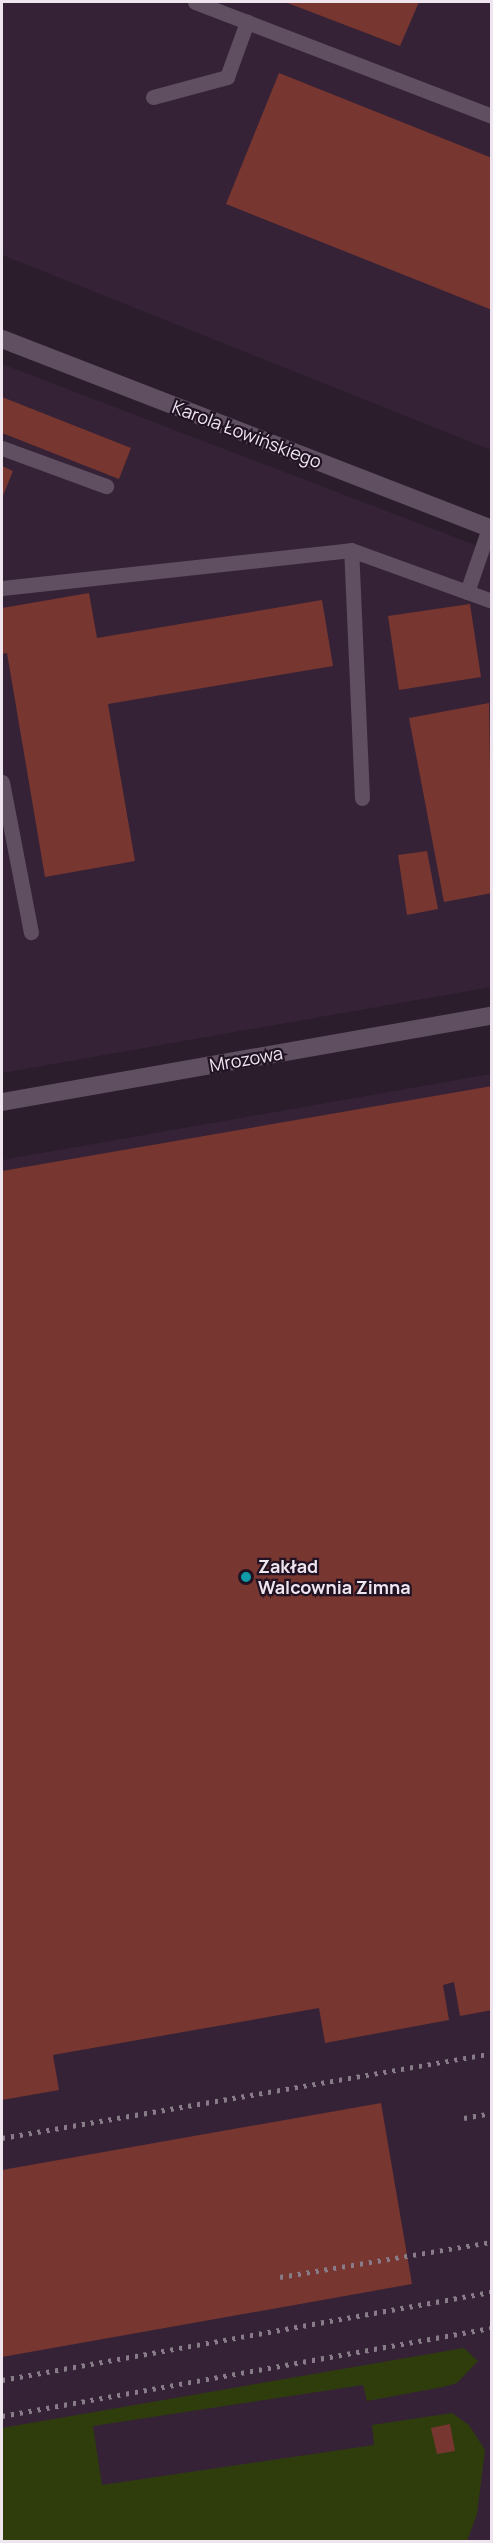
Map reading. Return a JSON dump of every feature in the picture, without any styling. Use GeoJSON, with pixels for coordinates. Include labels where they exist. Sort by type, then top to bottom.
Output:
{"type":"FeatureCollection","features":[{"type":"Feature","properties":{"kind":"street","name":"Karola Łowińskiego"},"geometry":{"type":"LineString","coordinates":[[2,339],[490,529]]}},
{"type":"Feature","properties":{"kind":"street","name":"Mrozowa"},"geometry":{"type":"LineString","coordinates":[[2,1102],[492,1016]]}},
{"type":"Feature","properties":{"kind":"lane"},"geometry":{"type":"LineString","coordinates":[[195,2],[492,116]]}},
{"type":"Feature","properties":{"kind":"lane"},"geometry":{"type":"LineString","coordinates":[[153,97],[227,77],[247,22]]}},
{"type":"Feature","properties":{"kind":"lane"},"geometry":{"type":"LineString","coordinates":[[2,448],[106,486]]}},
{"type":"Feature","properties":{"kind":"lane"},"geometry":{"type":"LineString","coordinates":[[467,592],[490,529]]}},
{"type":"Feature","properties":{"kind":"lane"},"geometry":{"type":"LineString","coordinates":[[351,550],[362,798]]}},
{"type":"Feature","properties":{"kind":"lane"},"geometry":{"type":"LineString","coordinates":[[2,588],[351,550],[492,601]]}},
{"type":"Feature","properties":{"kind":"lane"},"geometry":{"type":"LineString","coordinates":[[2,782],[31,932]]}},
{"type":"Feature","properties":{"kind":"shaded area"},"geometry":{"type":"Polygon","coordinates":[[[2,2],[491,2],[491,450],[2,255],[2,2]]]}},
{"type":"Feature","properties":{"kind":"shaded area"},"geometry":{"type":"Polygon","coordinates":[[[2,364],[491,551],[491,987],[2,1073],[2,364]]]}},
{"type":"Feature","properties":{"kind":"shaded area","name":"Zakład Walcownia Zimna"},"geometry":{"type":"Polygon","coordinates":[[[491,1074],[491,2541],[2,2541],[2,1160],[491,1074]]]}},
{"type":"Feature","properties":{"kind":"green space"},"geometry":{"type":"Polygon","coordinates":[[[464,2348],[478,2361],[457,2383],[443,2387],[367,2401],[363,2385],[93,2426],[102,2485],[374,2445],[372,2425],[452,2413],[469,2425],[485,2450],[477,2514],[467,2541],[2,2542],[2,2428],[464,2348]]]}},
{"type":"Feature","properties":{"kind":"building"},"geometry":{"type":"Polygon","coordinates":[[[285,2],[419,2],[400,46],[285,2]]]}},
{"type":"Feature","properties":{"kind":"building"},"geometry":{"type":"Polygon","coordinates":[[[279,73],[492,158],[492,310],[226,204],[279,73]]]}},
{"type":"Feature","properties":{"kind":"building"},"geometry":{"type":"Polygon","coordinates":[[[2,397],[131,448],[119,479],[2,433],[2,397]]]}},
{"type":"Feature","properties":{"kind":"building"},"geometry":{"type":"Polygon","coordinates":[[[2,466],[13,471],[2,498],[2,466]]]}},
{"type":"Feature","properties":{"kind":"building"},"geometry":{"type":"Polygon","coordinates":[[[89,593],[97,638],[322,600],[333,666],[108,704],[135,861],[45,877],[7,653],[2,654],[2,608],[89,593]]]}},
{"type":"Feature","properties":{"kind":"building"},"geometry":{"type":"Polygon","coordinates":[[[470,604],[481,677],[399,690],[388,616],[470,604]]]}},
{"type":"Feature","properties":{"kind":"building"},"geometry":{"type":"Polygon","coordinates":[[[489,703],[492,893],[444,902],[409,718],[489,703]]]}},
{"type":"Feature","properties":{"kind":"building"},"geometry":{"type":"Polygon","coordinates":[[[427,851],[438,909],[407,915],[398,855],[427,851]]]}},
{"type":"Feature","properties":{"kind":"building","name":"Zakład Walcownia Zimna"},"geometry":{"type":"Polygon","coordinates":[[[492,1086],[492,2010],[460,2016],[454,1982],[443,1985],[449,2020],[325,2043],[319,2008],[53,2055],[59,2090],[2,2100],[2,1171],[492,1086]]]}},
{"type":"Feature","properties":{"kind":"building"},"geometry":{"type":"Polygon","coordinates":[[[381,2103],[412,2284],[2,2357],[2,2170],[381,2103]]]}},
{"type":"Feature","properties":{"kind":"building"},"geometry":{"type":"Polygon","coordinates":[[[450,2424],[455,2451],[437,2454],[431,2428],[450,2424]]]}},
{"type":"Feature","properties":{"kind":"railway"},"geometry":{"type":"LineString","coordinates":[[2,2138],[492,2053]]}},
{"type":"Feature","properties":{"kind":"railway"},"geometry":{"type":"LineString","coordinates":[[464,2118],[492,2113]]}},
{"type":"Feature","properties":{"kind":"railway"},"geometry":{"type":"LineString","coordinates":[[280,2277],[492,2242]]}},
{"type":"Feature","properties":{"kind":"railway"},"geometry":{"type":"LineString","coordinates":[[2,2380],[492,2292]]}},
{"type":"Feature","properties":{"kind":"railway"},"geometry":{"type":"LineString","coordinates":[[2,2416],[492,2328]]}},
{"type":"Feature","properties":{"kind":"place","name":"Zakład Walcownia Zimna"},"geometry":{"type":"Point","coordinates":[246,1577]}}]}
